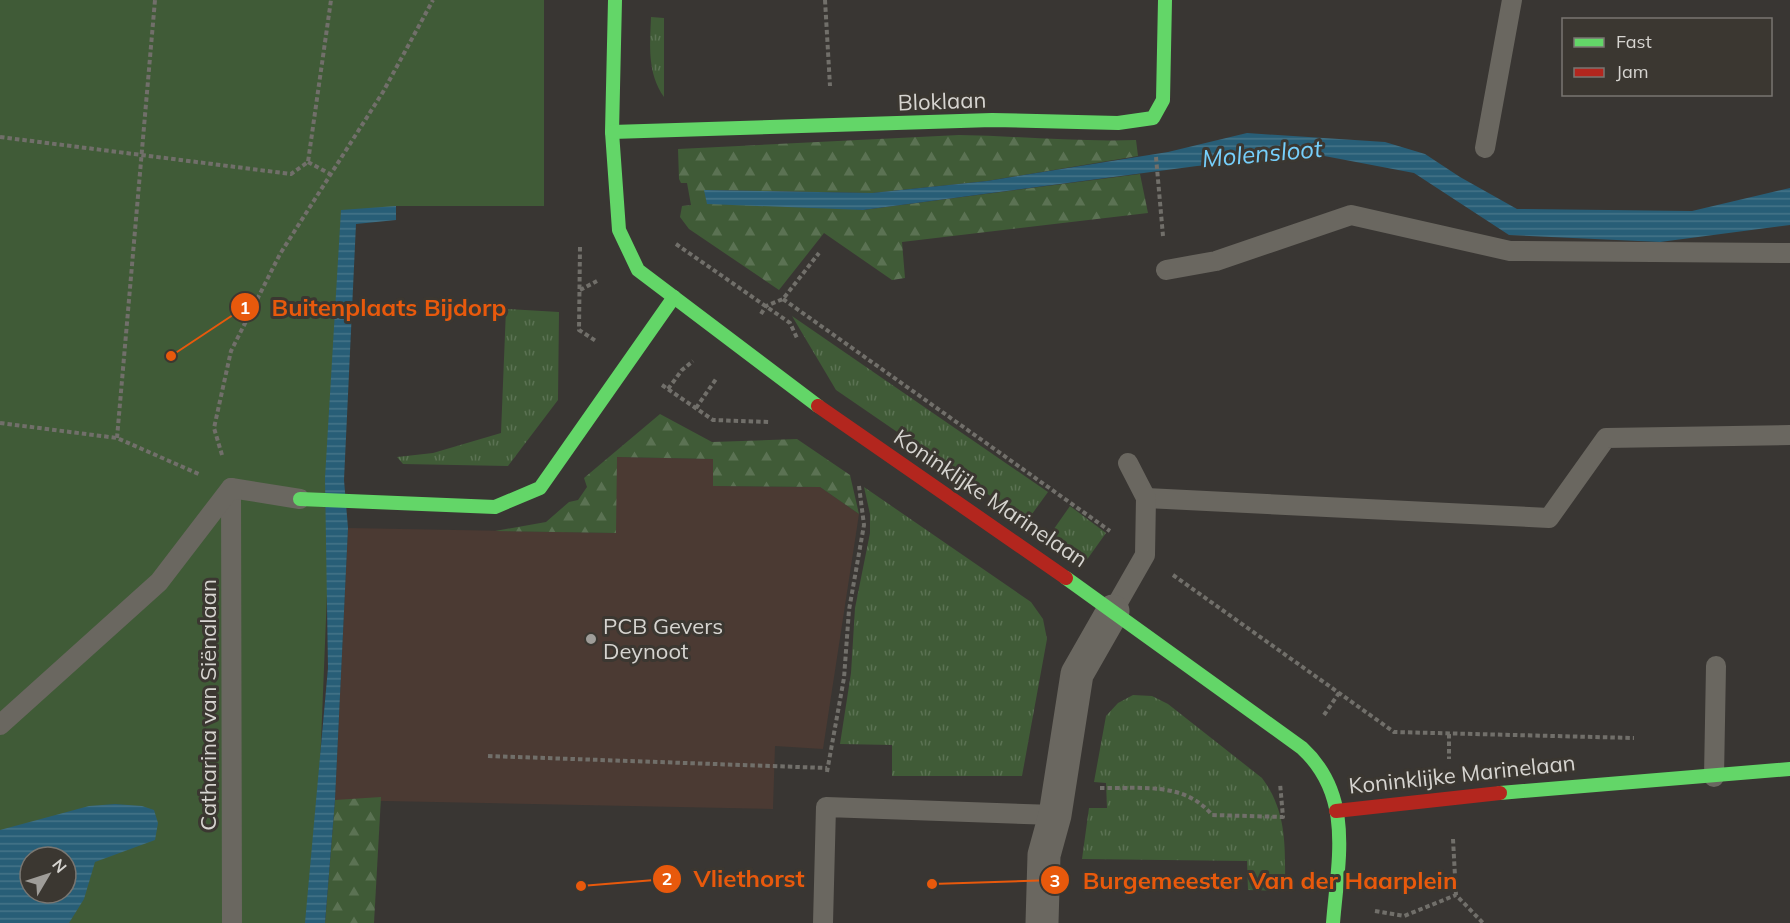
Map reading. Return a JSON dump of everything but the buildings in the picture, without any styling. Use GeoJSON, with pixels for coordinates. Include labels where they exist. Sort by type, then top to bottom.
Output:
{"type":"FeatureCollection","features":[{"type":"Feature","properties":{"kind":"street","name":"Koninklijke Marinelaan"},"geometry":{"type":"LineString","coordinates":[[615,0],[612,132],[619,230],[638,270],[879,450],[1113,611],[1302,748],[1319,764],[1336,811],[1551,788],[1714,777],[1790,769]]}},
{"type":"Feature","properties":{"kind":"street","name":"Bloklaan"},"geometry":{"type":"LineString","coordinates":[[612,132],[992,120],[1118,123],[1153,118],[1163,100],[1165,0]]}},
{"type":"Feature","properties":{"kind":"street"},"geometry":{"type":"LineString","coordinates":[[300,499],[495,507],[540,488],[674,297]]}},
{"type":"Feature","properties":{"kind":"street"},"geometry":{"type":"LineString","coordinates":[[1042,923],[1044,855],[1057,801],[1077,674],[1113,611]]}},
{"type":"Feature","properties":{"kind":"street"},"geometry":{"type":"LineString","coordinates":[[1334,923],[1339,845],[1336,811]]}},
{"type":"Feature","properties":{"kind":"lane"},"geometry":{"type":"LineString","coordinates":[[1485,148],[1512,0]]}},
{"type":"Feature","properties":{"kind":"lane"},"geometry":{"type":"LineString","coordinates":[[1166,270],[1216,261],[1351,215],[1510,251],[1790,253]]}},
{"type":"Feature","properties":{"kind":"lane"},"geometry":{"type":"LineString","coordinates":[[1146,498],[1549,518],[1606,438],[1790,435]]}},
{"type":"Feature","properties":{"kind":"lane"},"geometry":{"type":"LineString","coordinates":[[1113,611],[1145,555],[1147,546],[1146,498],[1128,463]]}},
{"type":"Feature","properties":{"kind":"lane"},"geometry":{"type":"LineString","coordinates":[[231,488],[300,499]]}},
{"type":"Feature","properties":{"kind":"lane","name":"Catharina van Siënalaan"},"geometry":{"type":"LineString","coordinates":[[0,725],[159,582],[231,488]]}},
{"type":"Feature","properties":{"kind":"lane","name":"Catharina van Siënalaan"},"geometry":{"type":"LineString","coordinates":[[231,488],[232,923]]}},
{"type":"Feature","properties":{"kind":"lane"},"geometry":{"type":"LineString","coordinates":[[1714,777],[1716,666]]}},
{"type":"Feature","properties":{"kind":"lane"},"geometry":{"type":"LineString","coordinates":[[823,923],[826,807],[1057,801]]}},
{"type":"Feature","properties":{"kind":"path"},"geometry":{"type":"LineString","coordinates":[[117,438],[155,0]]}},
{"type":"Feature","properties":{"kind":"path"},"geometry":{"type":"LineString","coordinates":[[0,137],[291,174],[308,162],[331,0]]}},
{"type":"Feature","properties":{"kind":"path"},"geometry":{"type":"LineString","coordinates":[[231,488],[214,428],[231,351],[280,254],[383,93],[433,0]]}},
{"type":"Feature","properties":{"kind":"path"},"geometry":{"type":"LineString","coordinates":[[825,0],[833,126]]}},
{"type":"Feature","properties":{"kind":"path"},"geometry":{"type":"LineString","coordinates":[[1156,152],[1166,270]]}},
{"type":"Feature","properties":{"kind":"path"},"geometry":{"type":"LineString","coordinates":[[308,162],[330,174]]}},
{"type":"Feature","properties":{"kind":"path"},"geometry":{"type":"LineString","coordinates":[[672,241],[790,323],[800,343]]}},
{"type":"Feature","properties":{"kind":"path"},"geometry":{"type":"LineString","coordinates":[[783,299],[1394,732],[1646,738]]}},
{"type":"Feature","properties":{"kind":"path"},"geometry":{"type":"LineString","coordinates":[[0,423],[117,438],[231,488]]}},
{"type":"Feature","properties":{"kind":"path"},"geometry":{"type":"LineString","coordinates":[[831,745],[844,678],[849,610],[864,525],[858,477],[879,450]]}},
{"type":"Feature","properties":{"kind":"path"},"geometry":{"type":"LineString","coordinates":[[1057,801],[1174,790],[1202,803],[1212,815],[1283,817],[1279,777],[1302,748],[1339,693]]}},
{"type":"Feature","properties":{"kind":"path"},"geometry":{"type":"LineString","coordinates":[[488,756],[827,768]]}},
{"type":"Feature","properties":{"kind":"path"},"geometry":{"type":"LineString","coordinates":[[1335,903],[1404,916],[1456,895],[1483,923]]}},
{"type":"Feature","properties":{"kind":"shaded area","name":"PCB Gevers Deynoot"},"geometry":{"type":"Polygon","coordinates":[[[616,457],[714,459],[713,486],[820,487],[859,514],[823,749],[775,746],[773,809],[335,800],[348,528],[616,533],[616,457]]]}},
{"type":"Feature","properties":{"kind":"green space"},"geometry":{"type":"Polygon","coordinates":[[[0,0],[544,0],[544,206],[396,206],[351,218],[331,495],[319,792],[310,923],[0,923],[0,0]]]}},
{"type":"Feature","properties":{"kind":"green space"},"geometry":{"type":"Polygon","coordinates":[[[651,17],[664,18],[664,97],[652,69],[651,17]]]}},
{"type":"Feature","properties":{"kind":"green space"},"geometry":{"type":"Polygon","coordinates":[[[959,135],[1136,140],[1138,156],[987,181],[872,193],[705,190],[863,210],[1140,174],[1148,213],[902,242],[905,278],[892,280],[824,233],[779,290],[689,229],[680,217],[682,206],[691,205],[687,183],[681,183],[679,179],[678,149],[959,135]]]}},
{"type":"Feature","properties":{"kind":"green space"},"geometry":{"type":"Polygon","coordinates":[[[506,309],[559,312],[558,400],[508,466],[403,464],[397,457],[433,453],[501,433],[506,309]]]}},
{"type":"Feature","properties":{"kind":"green space"},"geometry":{"type":"Polygon","coordinates":[[[792,316],[1048,492],[1027,521],[836,390],[792,316]]]}},
{"type":"Feature","properties":{"kind":"green space"},"geometry":{"type":"Polygon","coordinates":[[[660,414],[712,442],[797,439],[850,475],[859,514],[820,487],[713,486],[713,459],[617,457],[616,533],[495,531],[546,522],[569,502],[578,500],[587,487],[584,478],[660,414]]]}},
{"type":"Feature","properties":{"kind":"green space"},"geometry":{"type":"Polygon","coordinates":[[[864,487],[1031,602],[1043,619],[1047,639],[1022,776],[892,776],[892,745],[840,744],[851,673],[855,608],[870,533],[870,514],[864,487]]]}},
{"type":"Feature","properties":{"kind":"green space"},"geometry":{"type":"Polygon","coordinates":[[[1070,506],[1106,533],[1086,561],[1049,536],[1070,506]]]}},
{"type":"Feature","properties":{"kind":"green space"},"geometry":{"type":"Polygon","coordinates":[[[1133,695],[1152,696],[1168,704],[1262,778],[1277,805],[1281,818],[1285,846],[1285,891],[1248,890],[1247,861],[1082,859],[1089,808],[1107,808],[1106,783],[1094,782],[1106,716],[1118,703],[1133,695]]]}},
{"type":"Feature","properties":{"kind":"green space"},"geometry":{"type":"Polygon","coordinates":[[[381,797],[374,923],[325,923],[335,800],[381,797]]]}},
{"type":"Feature","properties":{"kind":"water","name":"Molensloot"},"geometry":{"type":"Polygon","coordinates":[[[1247,133],[1385,142],[1425,154],[1517,209],[1692,211],[1790,188],[1790,225],[1660,242],[1509,235],[1414,173],[1319,155],[1197,166],[863,210],[707,204],[704,190],[872,193],[987,181],[1168,152],[1247,133]]]}},
{"type":"Feature","properties":{"kind":"water"},"geometry":{"type":"Polygon","coordinates":[[[396,206],[396,220],[356,224],[344,480],[348,528],[335,800],[325,923],[305,923],[328,668],[325,478],[341,210],[396,206]]]}},
{"type":"Feature","properties":{"kind":"water"},"geometry":{"type":"Polygon","coordinates":[[[115,804],[142,806],[154,810],[158,823],[155,840],[95,862],[84,899],[69,923],[0,923],[0,830],[89,806],[115,804]]]}},
{"type":"Feature","properties":{"kind":"traffic: fast"},"geometry":{"type":"LineString","coordinates":[[615,0],[612,132],[619,230],[638,270],[818,406]]}},
{"type":"Feature","properties":{"kind":"traffic: fast"},"geometry":{"type":"LineString","coordinates":[[612,132],[992,120],[1118,123],[1153,118],[1163,100],[1165,0]]}},
{"type":"Feature","properties":{"kind":"traffic: fast"},"geometry":{"type":"LineString","coordinates":[[300,499],[495,507],[540,488],[674,297]]}},
{"type":"Feature","properties":{"kind":"traffic: fast"},"geometry":{"type":"LineString","coordinates":[[1066,578],[1302,748],[1318,767],[1329,787],[1336,808],[1339,830],[1338,876],[1333,923]]}},
{"type":"Feature","properties":{"kind":"traffic: fast"},"geometry":{"type":"LineString","coordinates":[[1500,793],[1790,769]]}},
{"type":"Feature","properties":{"kind":"traffic: jam"},"geometry":{"type":"LineString","coordinates":[[818,406],[1066,578]]}},
{"type":"Feature","properties":{"kind":"traffic: jam"},"geometry":{"type":"LineString","coordinates":[[1336,811],[1500,793]]}},
{"type":"Feature","properties":{"kind":"place","name":"Buitenplaats Bijdorp"},"geometry":{"type":"Point","coordinates":[171,356]}},
{"type":"Feature","properties":{"kind":"place","name":"PCB Gevers Deynoot"},"geometry":{"type":"Point","coordinates":[591,639]}},
{"type":"Feature","properties":{"kind":"place","name":"Burgemeester Van der Haarplein"},"geometry":{"type":"Point","coordinates":[932,884]}},
{"type":"Feature","properties":{"kind":"place","name":"Vliethorst"},"geometry":{"type":"Point","coordinates":[581,886]}}]}
